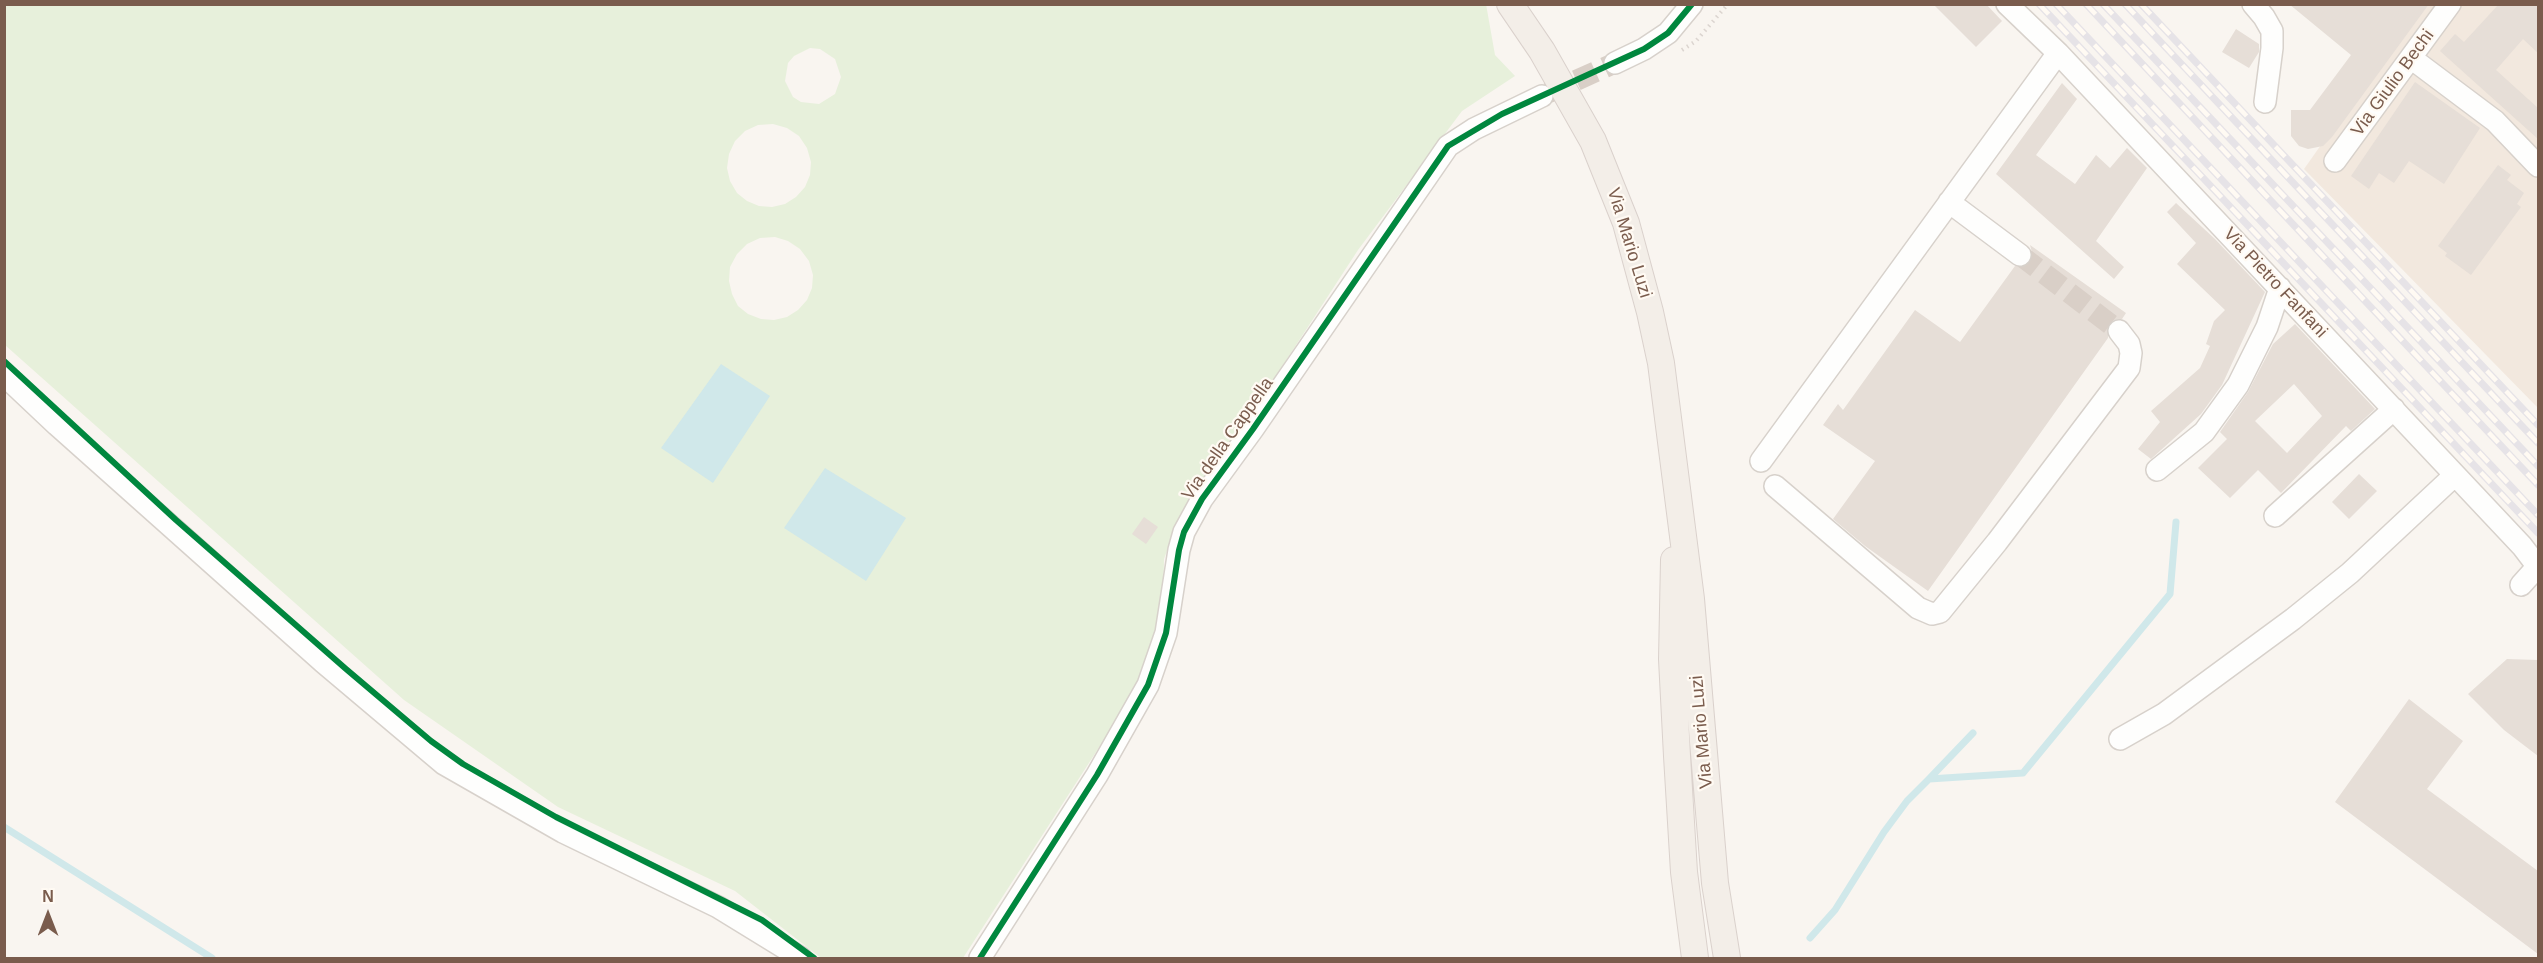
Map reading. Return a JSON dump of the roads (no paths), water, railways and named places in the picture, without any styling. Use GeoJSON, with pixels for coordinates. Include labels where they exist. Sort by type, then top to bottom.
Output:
{"type":"FeatureCollection","features":[{"type":"Feature","properties":{"kind":"main road","name":"Via Mario Luzi"},"geometry":{"type":"LineString","coordinates":[[1510,4],[1542,51],[1593,141],[1626,223],[1640,268],[1661,363],[1677,506],[1691,599],[1715,883],[1727,958]]}},
{"type":"Feature","properties":{"kind":"main road","name":"Via Mario Luzi"},"geometry":{"type":"LineString","coordinates":[[1677,506],[1672,594],[1672,659],[1684,873],[1695,958]]}},
{"type":"Feature","properties":{"kind":"street"},"geometry":{"type":"LineString","coordinates":[[1615,63],[1644,49],[1668,33],[1692,4]]}},
{"type":"Feature","properties":{"kind":"street","name":"Via Pietro Fanfani"},"geometry":{"type":"LineString","coordinates":[[2007,4],[2058,53],[2456,475],[2538,566]]}},
{"type":"Feature","properties":{"kind":"street"},"geometry":{"type":"LineString","coordinates":[[2253,4],[2272,31],[2265,102]]}},
{"type":"Feature","properties":{"kind":"street","name":"Via Giulio Bechi"},"geometry":{"type":"LineString","coordinates":[[2335,161],[2450,4]]}},
{"type":"Feature","properties":{"kind":"street"},"geometry":{"type":"LineString","coordinates":[[1761,460],[2058,53]]}},
{"type":"Feature","properties":{"kind":"street"},"geometry":{"type":"LineString","coordinates":[[2411,58],[2495,121],[2538,166]]}},
{"type":"Feature","properties":{"kind":"street","name":"Via della Cappella"},"geometry":{"type":"LineString","coordinates":[[980,958],[1097,775],[1148,685],[1166,633],[1184,532],[1202,499],[1253,429],[1448,146],[1474,129],[1542,96]]}},
{"type":"Feature","properties":{"kind":"street"},"geometry":{"type":"LineString","coordinates":[[1949,202],[2019,255]]}},
{"type":"Feature","properties":{"kind":"street"},"geometry":{"type":"LineString","coordinates":[[2157,470],[2204,432],[2238,385],[2267,327],[2280,288]]}},
{"type":"Feature","properties":{"kind":"street"},"geometry":{"type":"LineString","coordinates":[[1775,486],[1918,608],[1932,614],[1940,612],[2119,384],[2129,368],[2131,353],[2129,344],[2119,331]]}},
{"type":"Feature","properties":{"kind":"street"},"geometry":{"type":"LineString","coordinates":[[4,375],[322,662],[444,764],[563,832],[718,907],[801,958]]}},
{"type":"Feature","properties":{"kind":"street"},"geometry":{"type":"LineString","coordinates":[[2275,516],[2394,410]]}},
{"type":"Feature","properties":{"kind":"street"},"geometry":{"type":"LineString","coordinates":[[2120,739],[2164,714],[2293,619],[2350,573],[2456,475]]}},
{"type":"Feature","properties":{"kind":"street"},"geometry":{"type":"LineString","coordinates":[[2521,585],[2538,566]]}},
{"type":"Feature","properties":{"kind":"water"},"geometry":{"type":"Polygon","coordinates":[[[721,364],[770,396],[713,483],[661,448],[721,364]]]}},
{"type":"Feature","properties":{"kind":"water"},"geometry":{"type":"Polygon","coordinates":[[[825,468],[906,518],[866,581],[784,528],[825,468]]]}},
{"type":"Feature","properties":{"kind":"waterway"},"geometry":{"type":"LineString","coordinates":[[1810,938],[1835,910],[1884,832],[1907,801],[1929,779],[2023,773],[2170,594],[2176,522]]}},
{"type":"Feature","properties":{"kind":"waterway"},"geometry":{"type":"LineString","coordinates":[[1929,779],[1973,733]]}},
{"type":"Feature","properties":{"kind":"waterway"},"geometry":{"type":"LineString","coordinates":[[4,827],[212,958]]}},
{"type":"Feature","properties":{"kind":"tunnel"},"geometry":{"type":"LineString","coordinates":[[1548,93],[1615,63]]}},
{"type":"Feature","properties":{"kind":"tunnel"},"geometry":{"type":"LineString","coordinates":[[2020,255],[2119,331]]}},
{"type":"Feature","properties":{"kind":"railway"},"geometry":{"type":"LineString","coordinates":[[2039,4],[2538,533]]}},
{"type":"Feature","properties":{"kind":"railway"},"geometry":{"type":"LineString","coordinates":[[2056,4],[2538,515]]}},
{"type":"Feature","properties":{"kind":"railway"},"geometry":{"type":"LineString","coordinates":[[2086,4],[2538,485]]}},
{"type":"Feature","properties":{"kind":"railway"},"geometry":{"type":"LineString","coordinates":[[2103,4],[2538,466]]}},
{"type":"Feature","properties":{"kind":"railway"},"geometry":{"type":"LineString","coordinates":[[2125,4],[2538,443]]}},
{"type":"Feature","properties":{"kind":"railway"},"geometry":{"type":"LineString","coordinates":[[2141,4],[2538,425]]}}]}
